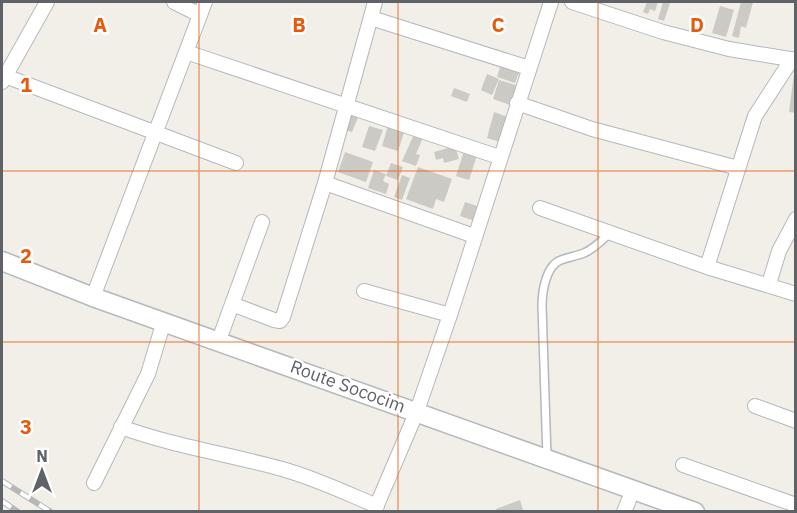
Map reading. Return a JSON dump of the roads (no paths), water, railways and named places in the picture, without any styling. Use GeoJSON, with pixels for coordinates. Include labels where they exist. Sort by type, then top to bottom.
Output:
{"type":"FeatureCollection","features":[{"type":"Feature","properties":{"kind":"street"},"geometry":{"type":"LineString","coordinates":[[47,2],[3,79],[236,163]]}},
{"type":"Feature","properties":{"kind":"street"},"geometry":{"type":"LineString","coordinates":[[93,297],[202,8],[174,2]]}},
{"type":"Feature","properties":{"kind":"street"},"geometry":{"type":"LineString","coordinates":[[232,304],[274,320],[280,321],[284,317],[325,183],[375,2]]}},
{"type":"Feature","properties":{"kind":"street"},"geometry":{"type":"LineString","coordinates":[[121,427],[156,440],[284,469],[319,481],[375,509],[417,411],[551,2]]}},
{"type":"Feature","properties":{"kind":"street"},"geometry":{"type":"LineString","coordinates":[[572,2],[663,32],[718,46],[794,60],[755,116],[707,267]]}},
{"type":"Feature","properties":{"kind":"street"},"geometry":{"type":"LineString","coordinates":[[370,18],[529,68]]}},
{"type":"Feature","properties":{"kind":"street"},"geometry":{"type":"LineString","coordinates":[[186,52],[499,157]]}},
{"type":"Feature","properties":{"kind":"street"},"geometry":{"type":"LineString","coordinates":[[518,103],[592,129],[738,168]]}},
{"type":"Feature","properties":{"kind":"street"},"geometry":{"type":"LineString","coordinates":[[325,183],[474,236]]}},
{"type":"Feature","properties":{"kind":"street"},"geometry":{"type":"LineString","coordinates":[[540,208],[707,267],[795,294]]}},
{"type":"Feature","properties":{"kind":"street"},"geometry":{"type":"LineString","coordinates":[[768,284],[779,251],[795,219]]}},
{"type":"Feature","properties":{"kind":"street"},"geometry":{"type":"LineString","coordinates":[[219,340],[262,222]]}},
{"type":"Feature","properties":{"kind":"street","name":"Route Sococim"},"geometry":{"type":"LineString","coordinates":[[2,261],[93,297],[219,340],[695,512]]}},
{"type":"Feature","properties":{"kind":"street"},"geometry":{"type":"LineString","coordinates":[[364,291],[450,315]]}},
{"type":"Feature","properties":{"kind":"street"},"geometry":{"type":"LineString","coordinates":[[94,483],[148,374],[164,321]]}},
{"type":"Feature","properties":{"kind":"street"},"geometry":{"type":"LineString","coordinates":[[755,406],[795,421]]}},
{"type":"Feature","properties":{"kind":"street"},"geometry":{"type":"LineString","coordinates":[[683,465],[795,505]]}},
{"type":"Feature","properties":{"kind":"street"},"geometry":{"type":"LineString","coordinates":[[624,512],[633,490]]}},
{"type":"Feature","properties":{"kind":"lane"},"geometry":{"type":"LineString","coordinates":[[547,459],[542,306],[546,280],[559,260],[586,253],[610,233]]}},
{"type":"Feature","properties":{"kind":"railway"},"geometry":{"type":"LineString","coordinates":[[2,481],[51,512]]}},
{"type":"Feature","properties":{"kind":"railway"},"geometry":{"type":"LineString","coordinates":[[2,501],[18,512]]}}]}
